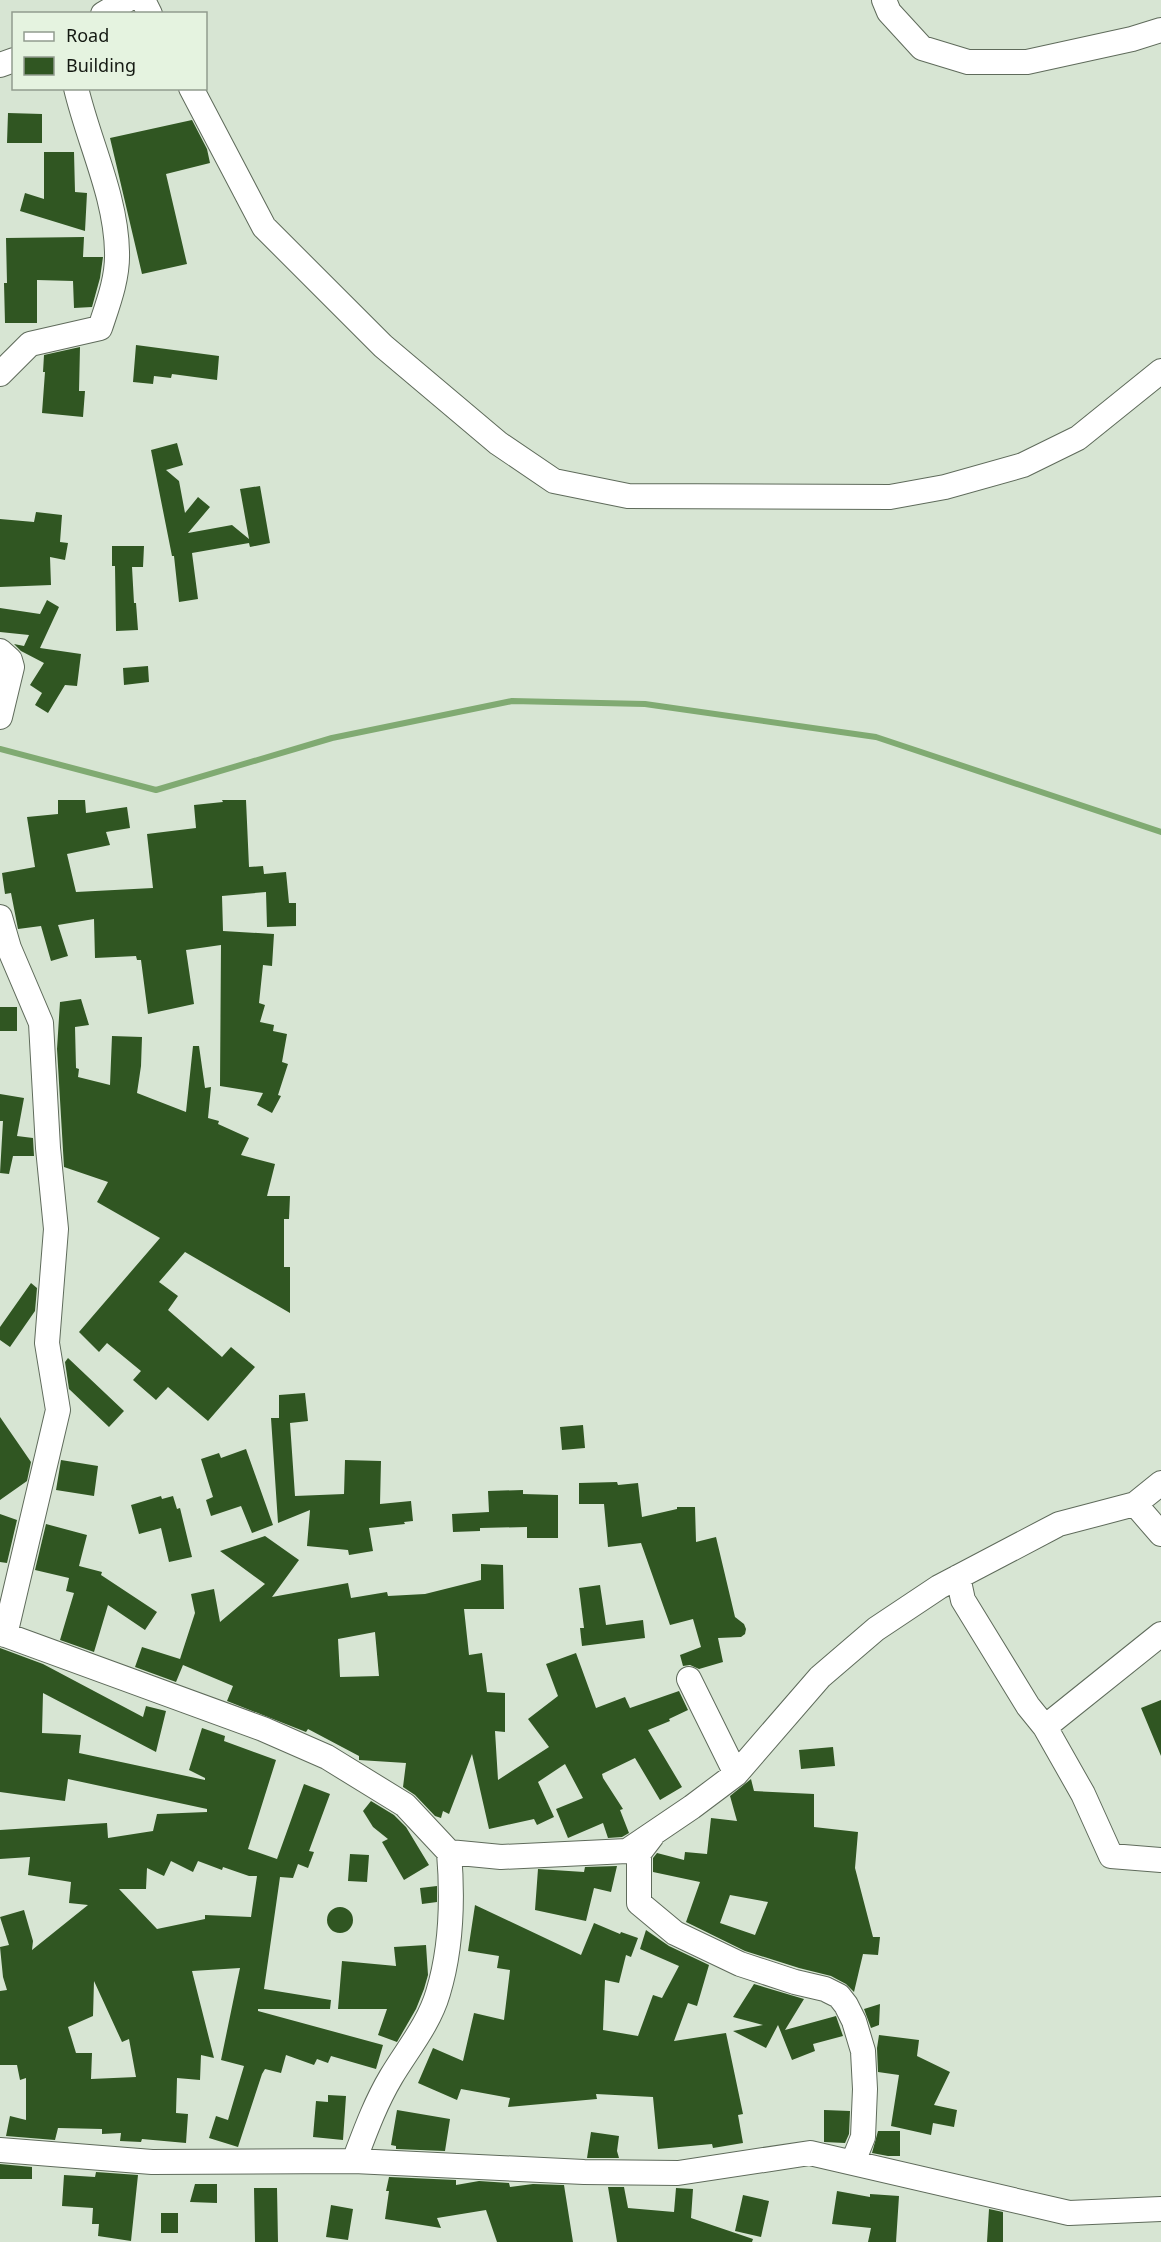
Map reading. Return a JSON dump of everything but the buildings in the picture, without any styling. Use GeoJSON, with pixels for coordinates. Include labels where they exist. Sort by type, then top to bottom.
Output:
{"type":"FeatureCollection","features":[{"type":"Feature","properties":{"kind":"street"},"geometry":{"type":"LineString","coordinates":[[107,12],[127,0]]}},
{"type":"Feature","properties":{"kind":"street"},"geometry":{"type":"LineString","coordinates":[[884,0],[889,12],[922,48],[968,62],[1028,63],[1161,30]]}},
{"type":"Feature","properties":{"kind":"street"},"geometry":{"type":"LineString","coordinates":[[0,374],[30,344],[100,328],[114,285],[117,253],[110,198],[83,121],[76,90]]}},
{"type":"Feature","properties":{"kind":"street"},"geometry":{"type":"LineString","coordinates":[[191,90],[264,226],[383,346],[498,444],[554,481],[628,496],[890,497],[945,488],[1023,465],[1078,438],[1161,371]]}},
{"type":"Feature","properties":{"kind":"street"},"geometry":{"type":"LineString","coordinates":[[0,651],[10,660],[12,667],[0,717]]}},
{"type":"Feature","properties":{"kind":"street"},"geometry":{"type":"LineString","coordinates":[[0,917],[9,948],[41,1023],[48,1148],[56,1229],[47,1343],[58,1410],[3,1634],[263,1729],[327,1757],[405,1805],[449,1852],[501,1857],[627,1851],[652,1836],[736,1774],[820,1677],[876,1629],[939,1587],[1059,1524],[1135,1504],[1161,1483]]}},
{"type":"Feature","properties":{"kind":"street"},"geometry":{"type":"LineString","coordinates":[[1135,1504],[1161,1534]]}},
{"type":"Feature","properties":{"kind":"street"},"geometry":{"type":"LineString","coordinates":[[958,1578],[963,1600],[1028,1707],[1045,1727],[1083,1794],[1111,1856],[1161,1860]]}},
{"type":"Feature","properties":{"kind":"street"},"geometry":{"type":"LineString","coordinates":[[1045,1727],[1161,1634]]}},
{"type":"Feature","properties":{"kind":"street"},"geometry":{"type":"LineString","coordinates":[[689,1679],[736,1774]]}},
{"type":"Feature","properties":{"kind":"street"},"geometry":{"type":"LineString","coordinates":[[652,1836],[639,1853],[639,1903],[675,1934],[740,1964],[825,1989],[839,1996],[846,2005],[854,2021],[863,2051],[865,2088],[863,2138],[853,2162]]}},
{"type":"Feature","properties":{"kind":"street"},"geometry":{"type":"LineString","coordinates":[[354,2162],[370,2117],[391,2077],[414,2042],[438,1995],[451,1937],[449,1852]]}},
{"type":"Feature","properties":{"kind":"street"},"geometry":{"type":"LineString","coordinates":[[0,2150],[152,2162],[354,2162],[584,2172],[678,2173],[810,2153],[1069,2212],[1161,2209]]}},
{"type":"Feature","properties":{"kind":"waterway"},"geometry":{"type":"LineString","coordinates":[[0,749],[156,790],[332,738],[512,701],[645,704],[876,737],[1161,832]]}}]}
